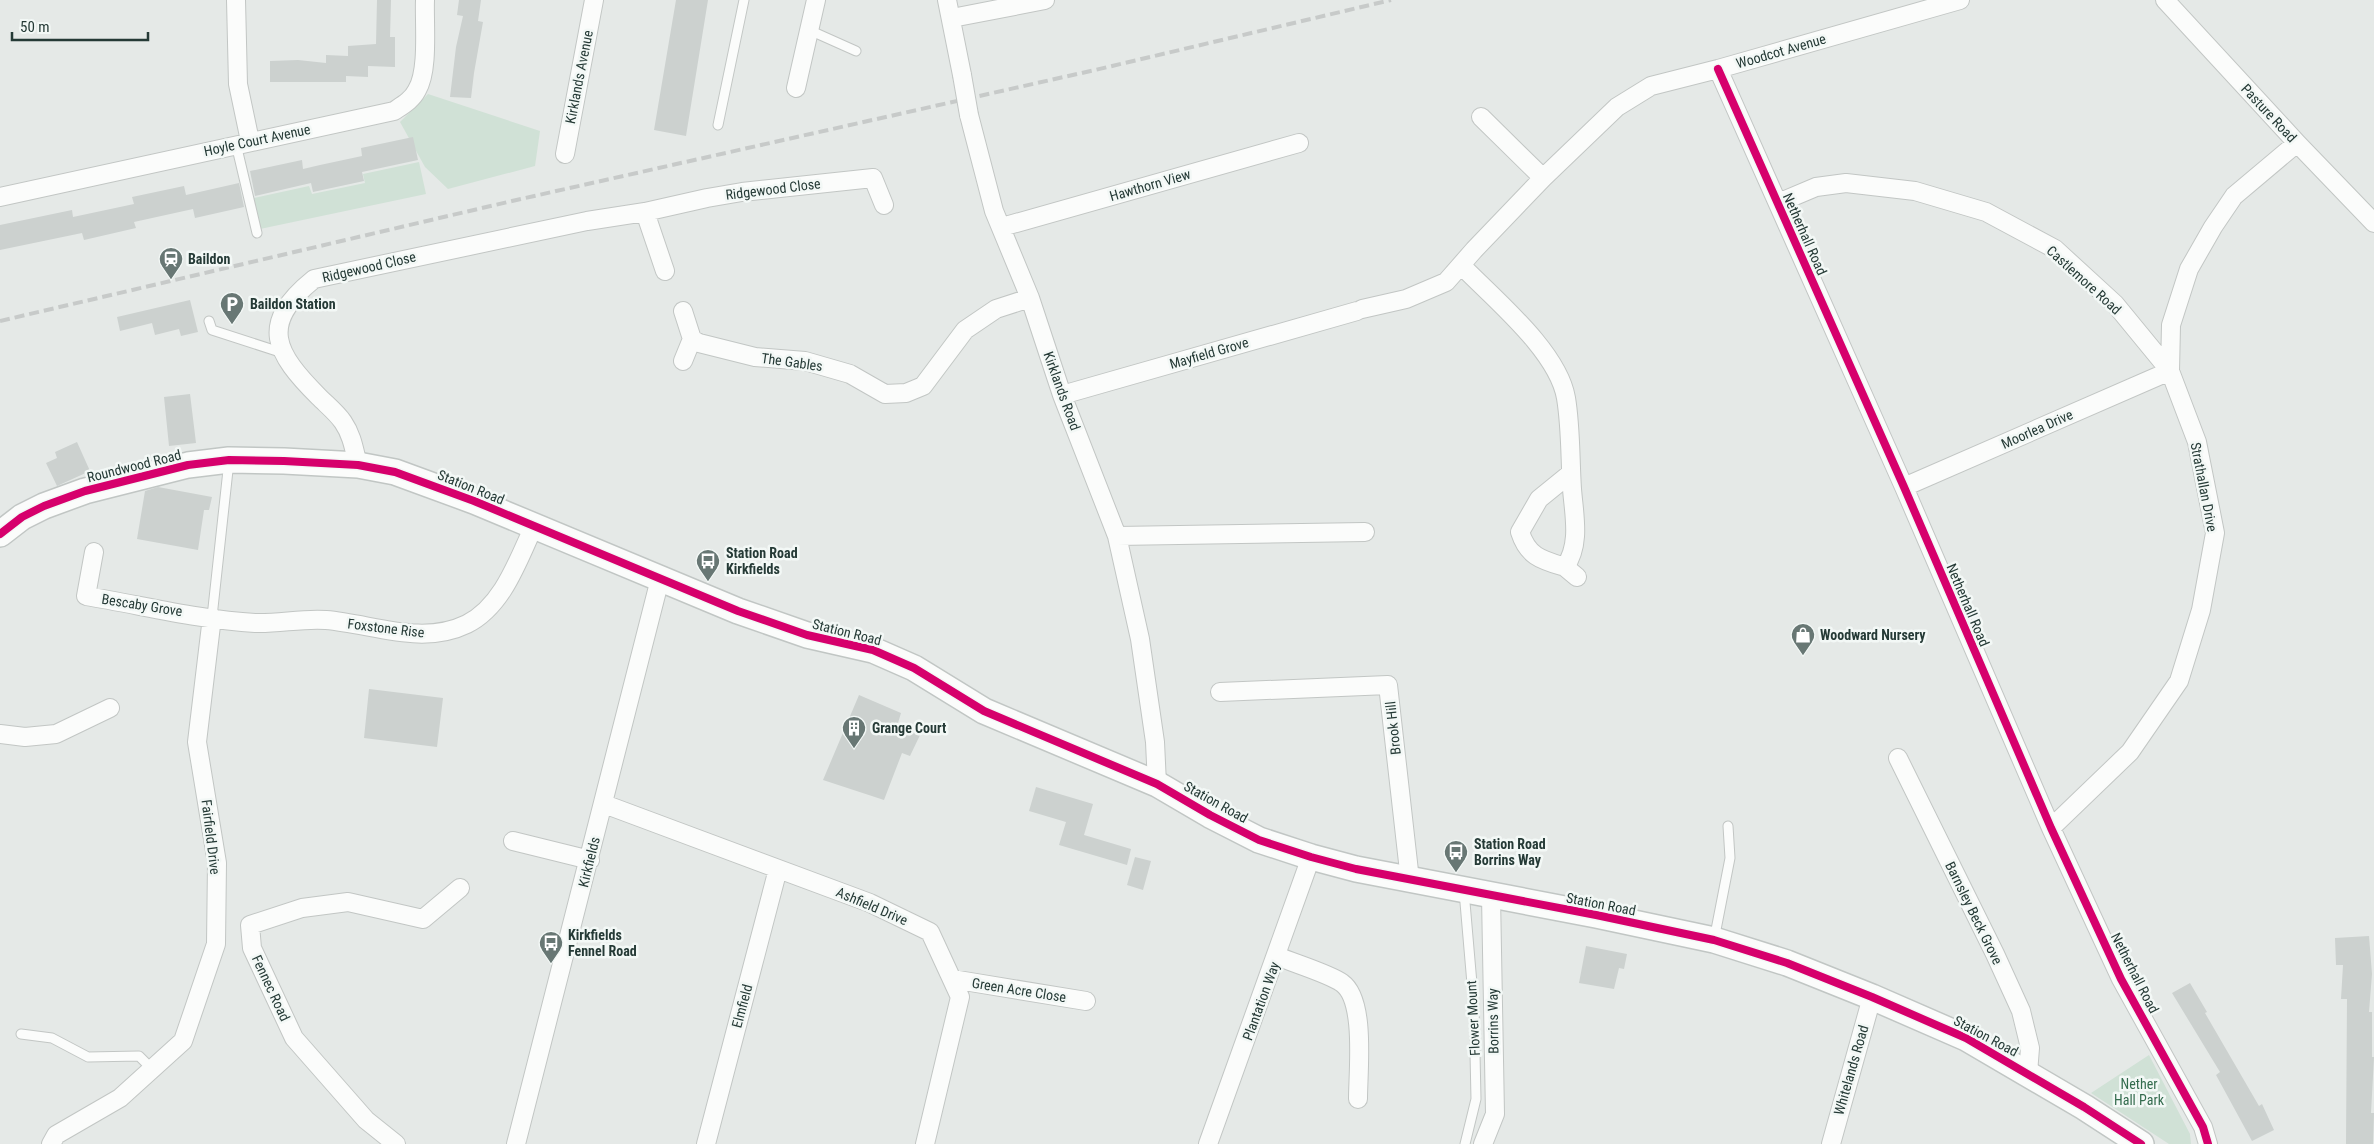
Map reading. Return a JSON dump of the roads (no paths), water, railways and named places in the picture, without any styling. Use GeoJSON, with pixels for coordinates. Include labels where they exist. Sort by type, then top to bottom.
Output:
{"type":"FeatureCollection","features":[{"type":"Feature","properties":{"kind":"street"},"geometry":{"type":"LineString","coordinates":[[236,0],[238,84],[243,143]]}},
{"type":"Feature","properties":{"kind":"street","name":"Hoyle Court Avenue"},"geometry":{"type":"LineString","coordinates":[[0,197],[383,113],[404,105],[418,90],[423,69],[424,0]]}},
{"type":"Feature","properties":{"kind":"street","name":"Kirklands Avenue"},"geometry":{"type":"LineString","coordinates":[[565,154],[594,0]]}},
{"type":"Feature","properties":{"kind":"street"},"geometry":{"type":"LineString","coordinates":[[796,88],[816,0]]}},
{"type":"Feature","properties":{"kind":"street"},"geometry":{"type":"LineString","coordinates":[[948,5],[1046,0]]}},
{"type":"Feature","properties":{"kind":"street","name":"Woodcot Avenue"},"geometry":{"type":"LineString","coordinates":[[1359,310],[1406,299],[1446,282],[1543,178],[1617,107],[1650,86],[1718,69],[1960,0]]}},
{"type":"Feature","properties":{"kind":"street","name":"Pasture Road"},"geometry":{"type":"LineString","coordinates":[[2166,0],[2297,143],[2374,223]]}},
{"type":"Feature","properties":{"kind":"street","name":"Kirklands Road"},"geometry":{"type":"LineString","coordinates":[[948,5],[969,115],[994,211],[1030,298],[1062,395],[1117,536],[1140,639],[1155,742],[1157,784]]}},
{"type":"Feature","properties":{"kind":"street","name":"Netherhall Road"},"geometry":{"type":"LineString","coordinates":[[1718,69],[1904,487],[2051,828],[2121,979],[2203,1127],[2208,1144]]}},
{"type":"Feature","properties":{"kind":"street"},"geometry":{"type":"LineString","coordinates":[[1482,117],[1543,178]]}},
{"type":"Feature","properties":{"kind":"street","name":"Hawthorn View"},"geometry":{"type":"LineString","coordinates":[[1002,227],[1298,142]]}},
{"type":"Feature","properties":{"kind":"street","name":"Strathallan Drive"},"geometry":{"type":"LineString","coordinates":[[2051,828],[2130,752],[2179,681],[2201,610],[2215,532],[2197,442],[2170,371],[2171,324],[2189,269],[2213,226],[2234,196],[2297,143]]}},
{"type":"Feature","properties":{"kind":"street","name":"Ridgewood Close"},"geometry":{"type":"LineString","coordinates":[[358,465],[353,441],[342,420],[296,374],[283,353],[278,327],[284,310],[294,295],[314,280],[587,221],[645,212],[742,192],[873,178],[884,205]]}},
{"type":"Feature","properties":{"kind":"street","name":"Castlemore Road"},"geometry":{"type":"LineString","coordinates":[[1778,203],[1816,187],[1846,183],[1914,191],[1986,212],[2054,249],[2114,304],[2170,371]]}},
{"type":"Feature","properties":{"kind":"street"},"geometry":{"type":"LineString","coordinates":[[645,212],[665,271]]}},
{"type":"Feature","properties":{"kind":"street"},"geometry":{"type":"LineString","coordinates":[[1461,265],[1543,350],[1556,370],[1566,397],[1571,473],[1575,538],[1571,572],[1542,560],[1525,547],[1520,532],[1539,498],[1571,473]]}},
{"type":"Feature","properties":{"kind":"street","name":"The Gables"},"geometry":{"type":"LineString","coordinates":[[692,338],[699,343],[754,357],[805,361],[830,367],[850,374],[885,394],[906,393],[922,386],[965,330],[996,309],[1030,298]]}},
{"type":"Feature","properties":{"kind":"street","name":"Mayfield Grove"},"geometry":{"type":"LineString","coordinates":[[1062,395],[1359,310]]}},
{"type":"Feature","properties":{"kind":"street"},"geometry":{"type":"LineString","coordinates":[[682,311],[692,338],[683,361]]}},
{"type":"Feature","properties":{"kind":"street","name":"Moorlea Drive"},"geometry":{"type":"LineString","coordinates":[[1904,487],[2170,371]]}},
{"type":"Feature","properties":{"kind":"street","name":"Roundwood Road"},"geometry":{"type":"LineString","coordinates":[[0,534],[22,517],[44,506],[85,491],[188,465],[229,460],[284,461]]}},
{"type":"Feature","properties":{"kind":"street","name":"Station Road"},"geometry":{"type":"LineString","coordinates":[[284,461],[358,465],[395,472],[534,526],[738,611],[807,635],[873,650],[914,668],[984,711],[1157,784],[1258,840],[1311,858],[1464,891],[1596,915],[1714,940],[1788,963],[1872,996],[1966,1038],[2028,1073],[2141,1144]]}},
{"type":"Feature","properties":{"kind":"street","name":"Foxstone Rise"},"geometry":{"type":"LineString","coordinates":[[212,617],[255,623],[326,620],[416,634],[446,633],[468,624],[484,614],[496,599],[534,526]]}},
{"type":"Feature","properties":{"kind":"street"},"geometry":{"type":"LineString","coordinates":[[1117,536],[1365,532]]}},
{"type":"Feature","properties":{"kind":"street","name":"Bescaby Grove"},"geometry":{"type":"LineString","coordinates":[[94,552],[86,596],[212,617]]}},
{"type":"Feature","properties":{"kind":"street","name":"Kirkfields"},"geometry":{"type":"LineString","coordinates":[[516,1144],[590,860],[660,579]]}},
{"type":"Feature","properties":{"kind":"street","name":"Fairfield Drive"},"geometry":{"type":"LineString","coordinates":[[51,1144],[56,1134],[120,1098],[183,1041],[216,944],[217,863],[197,742],[212,617]]}},
{"type":"Feature","properties":{"kind":"street","name":"Brook Hill"},"geometry":{"type":"LineString","coordinates":[[1220,692],[1388,685],[1410,880]]}},
{"type":"Feature","properties":{"kind":"street"},"geometry":{"type":"LineString","coordinates":[[0,734],[25,737],[56,734],[110,708]]}},
{"type":"Feature","properties":{"kind":"street","name":"Barnsley Beck Grove"},"geometry":{"type":"LineString","coordinates":[[1898,758],[1995,954],[2021,1012],[2030,1048],[2028,1073]]}},
{"type":"Feature","properties":{"kind":"street","name":"Ashfield Drive"},"geometry":{"type":"LineString","coordinates":[[604,804],[870,903],[930,932],[960,997],[926,1144]]}},
{"type":"Feature","properties":{"kind":"street"},"geometry":{"type":"LineString","coordinates":[[513,841],[590,860]]}},
{"type":"Feature","properties":{"kind":"street","name":"Plantation Way"},"geometry":{"type":"LineString","coordinates":[[1208,1144],[1311,858]]}},
{"type":"Feature","properties":{"kind":"street","name":"Elmfield"},"geometry":{"type":"LineString","coordinates":[[706,1144],[778,868]]}},
{"type":"Feature","properties":{"kind":"street","name":"Fennec Road"},"geometry":{"type":"LineString","coordinates":[[396,1144],[366,1120],[294,1038],[252,948],[250,925],[302,908],[348,902],[422,919],[460,888]]}},
{"type":"Feature","properties":{"kind":"street","name":"Borrins Way"},"geometry":{"type":"LineString","coordinates":[[1483,1144],[1495,1114],[1490,896]]}},
{"type":"Feature","properties":{"kind":"street"},"geometry":{"type":"LineString","coordinates":[[1277,956],[1342,983],[1354,998],[1358,1019],[1358,1099]]}},
{"type":"Feature","properties":{"kind":"street","name":"Green Acre Close"},"geometry":{"type":"LineString","coordinates":[[952,979],[1086,1001]]}},
{"type":"Feature","properties":{"kind":"street","name":"Whitelands Road"},"geometry":{"type":"LineString","coordinates":[[1831,1144],[1872,996]]}},
{"type":"Feature","properties":{"kind":"lane"},"geometry":{"type":"LineString","coordinates":[[718,125],[744,0]]}},
{"type":"Feature","properties":{"kind":"lane"},"geometry":{"type":"LineString","coordinates":[[809,30],[856,51]]}},
{"type":"Feature","properties":{"kind":"lane"},"geometry":{"type":"LineString","coordinates":[[243,143],[256,233]]}},
{"type":"Feature","properties":{"kind":"lane"},"geometry":{"type":"LineString","coordinates":[[209,322],[212,330],[283,353]]}},
{"type":"Feature","properties":{"kind":"lane","name":"Fairfield Drive"},"geometry":{"type":"LineString","coordinates":[[212,617],[229,460]]}},
{"type":"Feature","properties":{"kind":"lane"},"geometry":{"type":"LineString","coordinates":[[1714,940],[1730,858],[1728,826]]}},
{"type":"Feature","properties":{"kind":"lane","name":"Flower Mount"},"geometry":{"type":"LineString","coordinates":[[1464,891],[1474,1007],[1476,1099],[1465,1144]]}},
{"type":"Feature","properties":{"kind":"lane"},"geometry":{"type":"LineString","coordinates":[[21,1034],[52,1038],[88,1057],[140,1056],[152,1069]]}},
{"type":"Feature","properties":{"kind":"railway"},"geometry":{"type":"LineString","coordinates":[[0,321],[512,201],[1095,70],[1391,0]]}},
{"type":"Feature","properties":{"kind":"place","name":"Baildon"},"geometry":{"type":"Point","coordinates":[171,280]}},
{"type":"Feature","properties":{"kind":"place","name":"Baildon Station"},"geometry":{"type":"Point","coordinates":[232,325]}},
{"type":"Feature","properties":{"kind":"place","name":"Station Road Kirkfields"},"geometry":{"type":"Point","coordinates":[708,582]}},
{"type":"Feature","properties":{"kind":"place","name":"Woodward Nursery"},"geometry":{"type":"Point","coordinates":[1803,656]}},
{"type":"Feature","properties":{"kind":"place","name":"Grange Court"},"geometry":{"type":"Point","coordinates":[854,749]}},
{"type":"Feature","properties":{"kind":"place","name":"Station Road Borrins Way"},"geometry":{"type":"Point","coordinates":[1456,873]}},
{"type":"Feature","properties":{"kind":"place","name":"Kirkfields Fennel Road"},"geometry":{"type":"Point","coordinates":[551,964]}},
{"type":"Feature","properties":{"kind":"park label","name":"Nether Hall Park"},"geometry":{"type":"Point","coordinates":[2139,1092]}}]}
